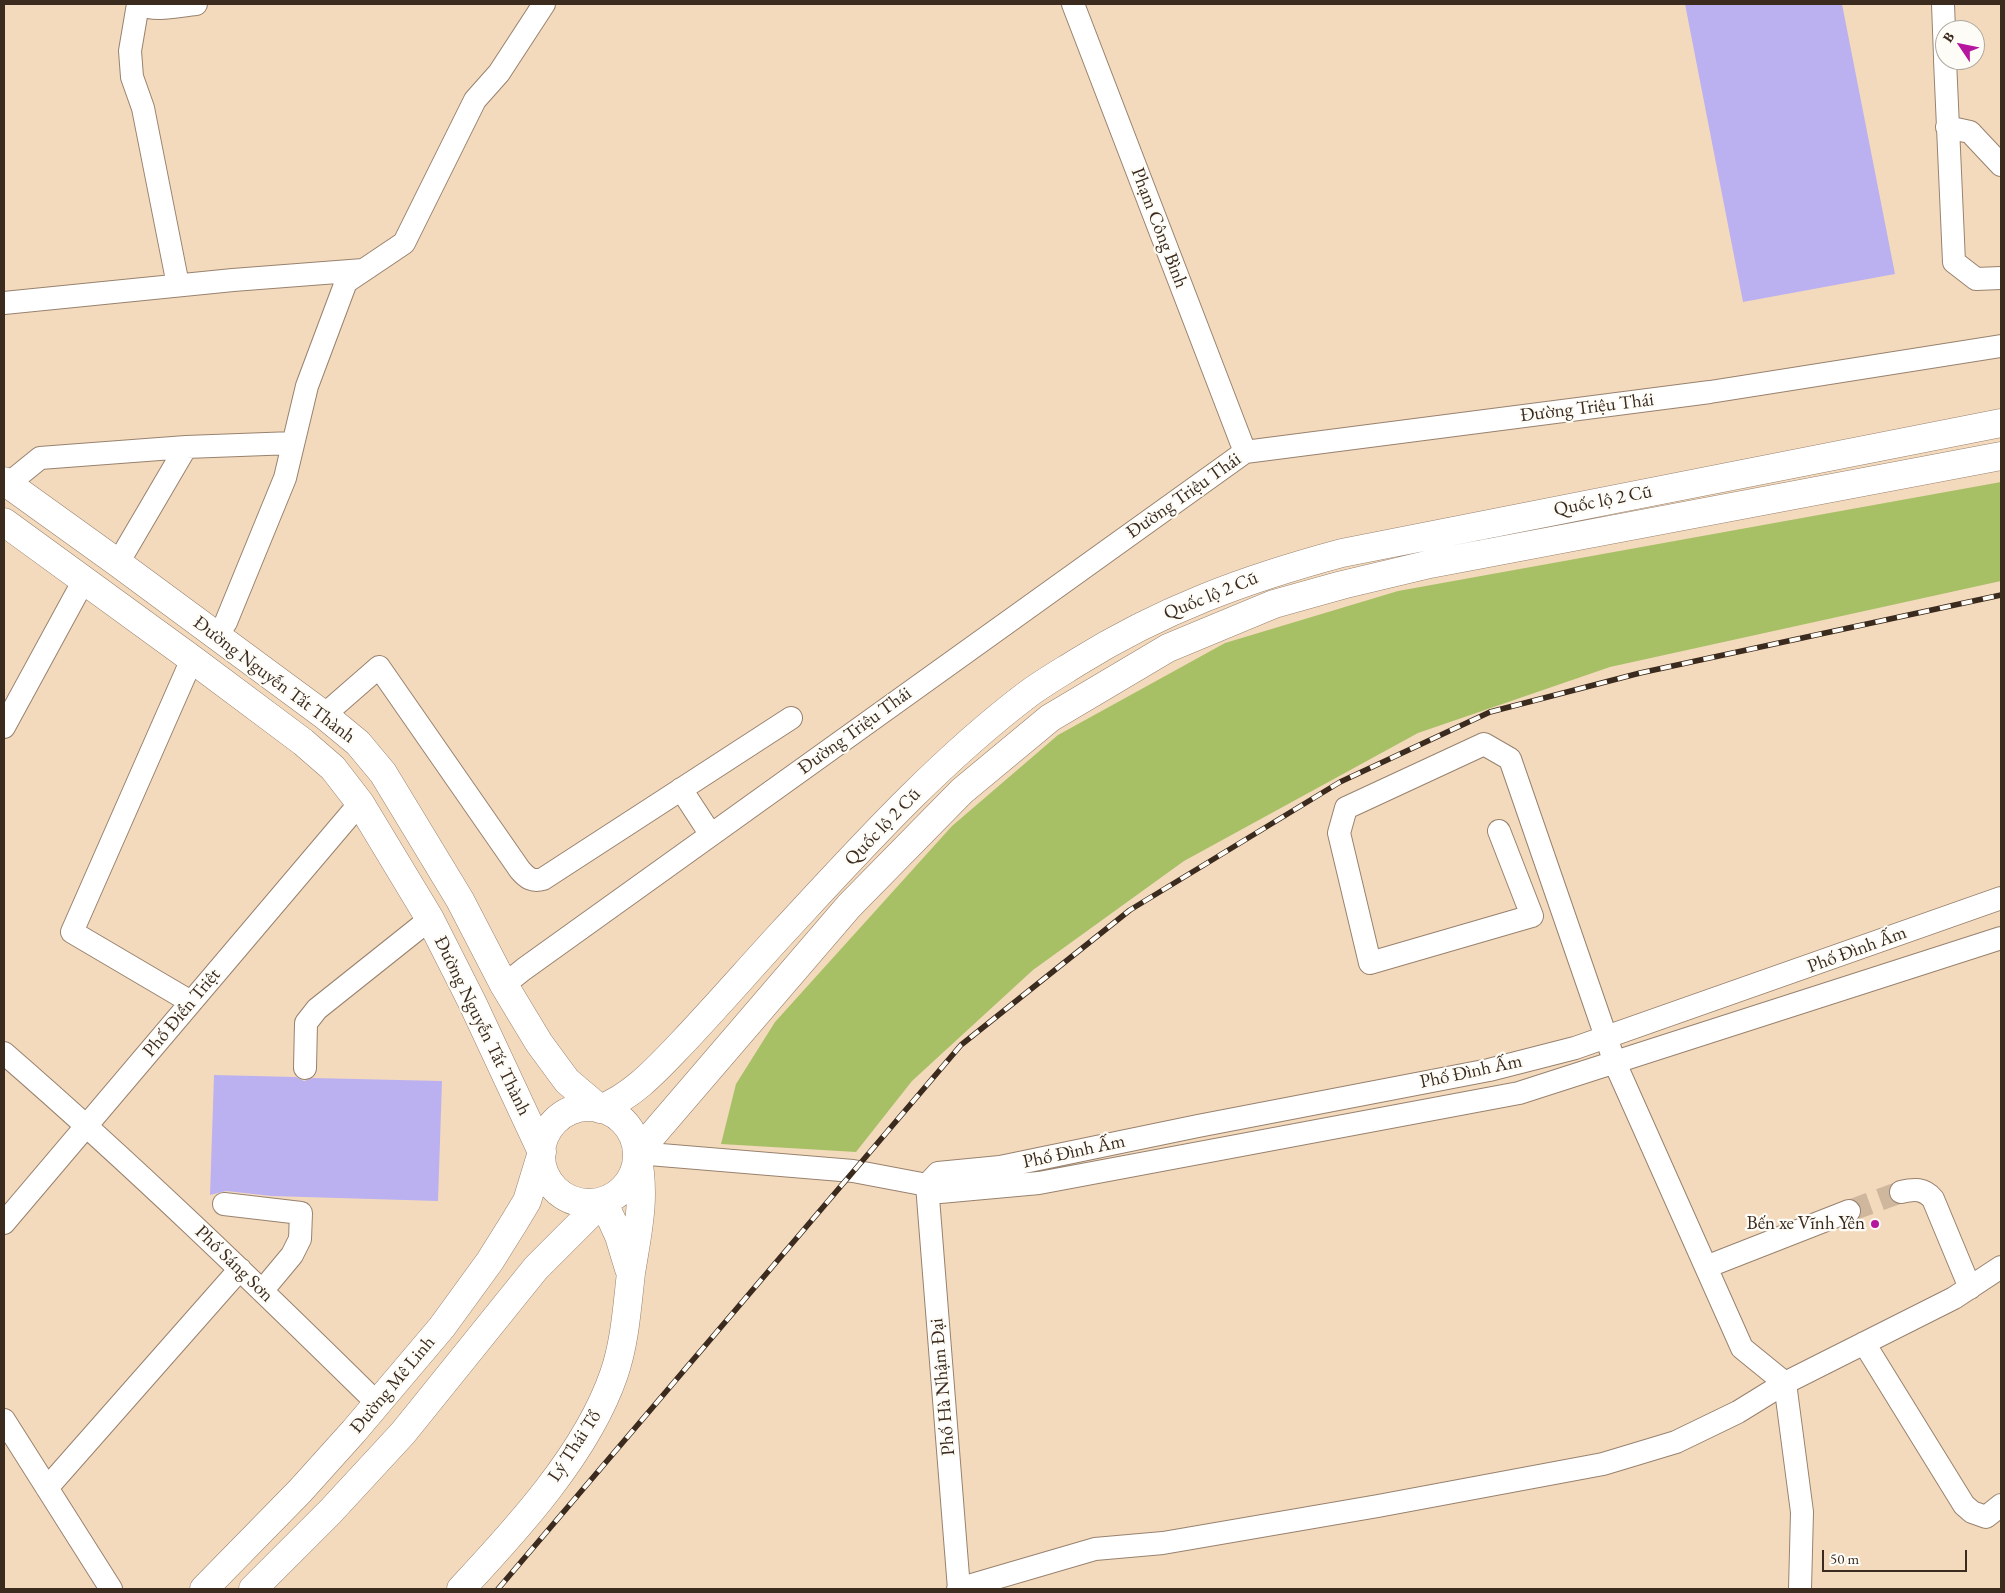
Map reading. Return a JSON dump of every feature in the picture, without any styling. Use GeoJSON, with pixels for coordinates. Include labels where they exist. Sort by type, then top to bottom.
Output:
{"type":"FeatureCollection","features":[{"type":"Feature","properties":{"kind":"main road","name":"Quốc lộ 2 Cũ"},"geometry":{"type":"LineString","coordinates":[[600,1109],[618,1101],[630,1092],[673,1051],[824,887],[947,762],[1029,692],[1103,646],[1146,623],[1239,583],[1284,568],[1342,553],[1999,423]]}},
{"type":"Feature","properties":{"kind":"main road","name":"Quốc lộ 2 Cũ"},"geometry":{"type":"LineString","coordinates":[[637,1153],[849,906],[962,791],[1050,718],[1168,648],[1274,604],[1342,585],[1430,564],[2001,456]]}},
{"type":"Feature","properties":{"kind":"main road","name":"Đường Nguyễn Tất Thành"},"geometry":{"type":"LineString","coordinates":[[6,483],[324,715],[358,744],[383,773],[460,900],[504,985],[553,1064],[568,1081],[600,1109]]}},
{"type":"Feature","properties":{"kind":"main road","name":"Đường Nguyễn Tất Thành"},"geometry":{"type":"LineString","coordinates":[[4,522],[192,659],[303,742],[333,768],[360,803],[430,919],[472,1002],[542,1152]]}},
{"type":"Feature","properties":{"kind":"main road"},"geometry":{"type":"LineString","coordinates":[[584,1108],[600,1109],[614,1115],[626,1124],[634,1138],[637,1153],[635,1168],[628,1183],[617,1194],[602,1201],[580,1202],[559,1193],[546,1175],[542,1152],[546,1136],[561,1117],[584,1108]]}},
{"type":"Feature","properties":{"kind":"main road","name":"Đường Mê Linh"},"geometry":{"type":"LineString","coordinates":[[204,1589],[300,1491],[378,1404],[442,1327],[504,1241],[526,1201],[542,1152]]}},
{"type":"Feature","properties":{"kind":"main road","name":"Lý Thái Tổ"},"geometry":{"type":"LineString","coordinates":[[461,1589],[504,1543],[541,1498],[589,1428],[614,1373],[623,1338],[642,1207],[641,1174],[637,1153]]}},
{"type":"Feature","properties":{"kind":"main road","name":"Lý Thái Tổ"},"geometry":{"type":"LineString","coordinates":[[602,1201],[620,1236],[631,1275]]}},
{"type":"Feature","properties":{"kind":"main road","name":"Đường Mê Linh"},"geometry":{"type":"LineString","coordinates":[[253,1589],[330,1512],[396,1440],[536,1268],[602,1201]]}},
{"type":"Feature","properties":{"kind":"street"},"geometry":{"type":"LineString","coordinates":[[178,285],[143,108],[132,77],[130,51],[138,4],[146,7],[166,8],[196,4]]}},
{"type":"Feature","properties":{"kind":"street"},"geometry":{"type":"LineString","coordinates":[[217,636],[226,622],[285,478],[307,386],[346,282],[404,243],[475,100],[499,73],[544,4]]}},
{"type":"Feature","properties":{"kind":"street","name":"Phạm Công Bình"},"geometry":{"type":"LineString","coordinates":[[1073,4],[1245,452]]}},
{"type":"Feature","properties":{"kind":"street"},"geometry":{"type":"LineString","coordinates":[[1944,4],[1944,20]]}},
{"type":"Feature","properties":{"kind":"street"},"geometry":{"type":"LineString","coordinates":[[1945,70],[1954,262],[1976,279],[2001,278]]}},
{"type":"Feature","properties":{"kind":"street"},"geometry":{"type":"LineString","coordinates":[[1947,128],[1970,132],[2001,165]]}},
{"type":"Feature","properties":{"kind":"street"},"geometry":{"type":"LineString","coordinates":[[4,304],[178,285],[364,270]]}},
{"type":"Feature","properties":{"kind":"street","name":"Đường Triệu Thái"},"geometry":{"type":"LineString","coordinates":[[504,985],[1245,452],[1710,392],[2001,346]]}},
{"type":"Feature","properties":{"kind":"street"},"geometry":{"type":"LineString","coordinates":[[6,483],[40,458],[186,447],[293,443]]}},
{"type":"Feature","properties":{"kind":"street"},"geometry":{"type":"LineString","coordinates":[[118,563],[186,447]]}},
{"type":"Feature","properties":{"kind":"street"},"geometry":{"type":"LineString","coordinates":[[4,726],[84,580]]}},
{"type":"Feature","properties":{"kind":"street"},"geometry":{"type":"LineString","coordinates":[[192,659],[72,932],[192,1002]]}},
{"type":"Feature","properties":{"kind":"street"},"geometry":{"type":"LineString","coordinates":[[324,715],[379,667],[520,870],[531,880],[542,879],[791,718]]}},
{"type":"Feature","properties":{"kind":"street"},"geometry":{"type":"LineString","coordinates":[[1499,831],[1532,916],[1370,963],[1339,833],[1346,808],[1484,744],[1510,759],[1615,1063],[1742,1348],[1784,1383],[1802,1512],[1800,1589]]}},
{"type":"Feature","properties":{"kind":"street"},"geometry":{"type":"LineString","coordinates":[[681,789],[711,835]]}},
{"type":"Feature","properties":{"kind":"street","name":"Phố Điển Triệt"},"geometry":{"type":"LineString","coordinates":[[4,1223],[360,803]]}},
{"type":"Feature","properties":{"kind":"street","name":"Phố Đình Ấm"},"geometry":{"type":"LineString","coordinates":[[927,1185],[938,1174],[1000,1167],[1198,1126],[1489,1070],[1575,1048],[2001,898]]}},
{"type":"Feature","properties":{"kind":"street"},"geometry":{"type":"LineString","coordinates":[[305,1068],[306,1023],[317,1009],[430,919]]}},
{"type":"Feature","properties":{"kind":"street","name":"Phố Đình Ấm"},"geometry":{"type":"LineString","coordinates":[[637,1153],[853,1171],[927,1185],[940,1192],[1039,1183],[1519,1093],[2001,938]]}},
{"type":"Feature","properties":{"kind":"street","name":"Phố Sáng Sơn"},"geometry":{"type":"LineString","coordinates":[[4,1053],[87,1125],[240,1269],[378,1404]]}},
{"type":"Feature","properties":{"kind":"street","name":"Phố Hà Nhậm Đại"},"geometry":{"type":"LineString","coordinates":[[927,1185],[959,1589]]}},
{"type":"Feature","properties":{"kind":"street"},"geometry":{"type":"LineString","coordinates":[[1901,1192],[1915,1189],[1929,1194],[1934,1200],[1970,1288]]}},
{"type":"Feature","properties":{"kind":"street"},"geometry":{"type":"LineString","coordinates":[[224,1204],[301,1213],[300,1239],[292,1254],[262,1291]]}},
{"type":"Feature","properties":{"kind":"street"},"geometry":{"type":"LineString","coordinates":[[1706,1268],[1849,1211]]}},
{"type":"Feature","properties":{"kind":"street"},"geometry":{"type":"LineString","coordinates":[[959,1589],[1095,1549],[1163,1543],[1388,1504],[1603,1464],[1676,1442],[1738,1412],[1784,1383],[1954,1298],[2001,1267]]}},
{"type":"Feature","properties":{"kind":"street"},"geometry":{"type":"LineString","coordinates":[[47,1488],[240,1269]]}},
{"type":"Feature","properties":{"kind":"street"},"geometry":{"type":"LineString","coordinates":[[1864,1343],[1964,1505],[1972,1512],[1986,1517],[2001,1504]]}},
{"type":"Feature","properties":{"kind":"street"},"geometry":{"type":"LineString","coordinates":[[4,1420],[111,1589]]}},
{"type":"Feature","properties":{"kind":"green space"},"geometry":{"type":"Polygon","coordinates":[[[2001,482],[2001,581],[1610,667],[1418,733],[1184,861],[1033,970],[912,1081],[856,1152],[721,1144],[736,1084],[775,1022],[952,826],[1058,735],[1225,643],[1398,591],[2001,482]]]}},
{"type":"Feature","properties":{"kind":"building"},"geometry":{"type":"Polygon","coordinates":[[[1685,4],[1842,4],[1895,274],[1743,302],[1685,4]]]}},
{"type":"Feature","properties":{"kind":"building"},"geometry":{"type":"Polygon","coordinates":[[[214,1075],[296,1077],[304,1081],[313,1078],[442,1081],[438,1201],[271,1196],[226,1191],[210,1195],[214,1075]]]}},
{"type":"Feature","properties":{"kind":"tunnel"},"geometry":{"type":"LineString","coordinates":[[1849,1211],[1901,1192]]}},
{"type":"Feature","properties":{"kind":"railway"},"geometry":{"type":"LineString","coordinates":[[498,1589],[961,1045],[1130,910],[1340,782],[1490,712],[1640,673],[2001,595]]}},
{"type":"Feature","properties":{"kind":"place","name":"Bến xe Vĩnh Yên"},"geometry":{"type":"Point","coordinates":[1875,1224]}}]}
